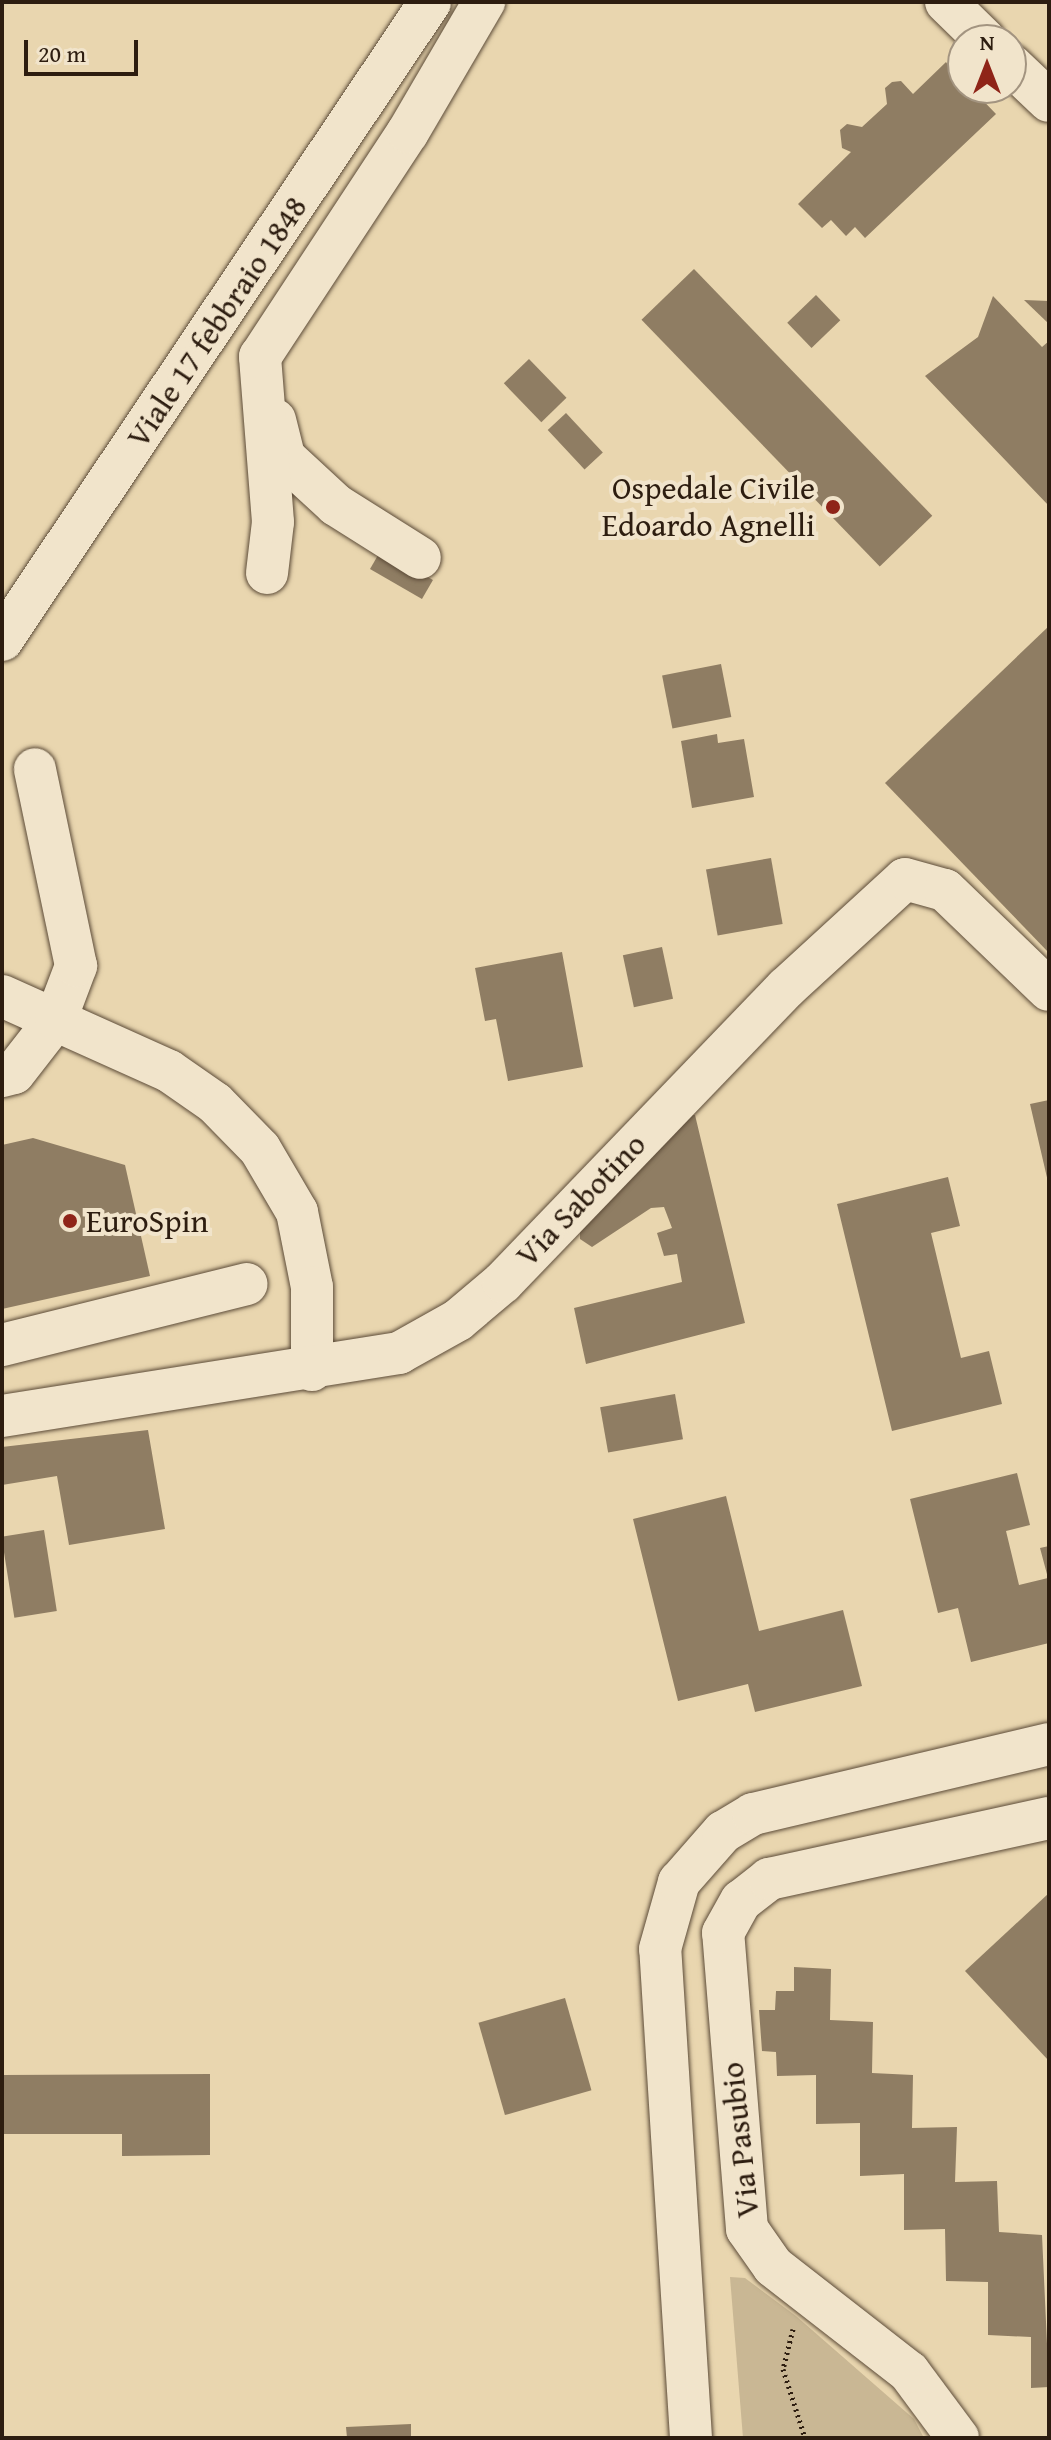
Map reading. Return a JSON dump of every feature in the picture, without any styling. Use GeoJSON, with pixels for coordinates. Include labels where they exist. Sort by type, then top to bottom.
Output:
{"type":"FeatureCollection","features":[{"type":"Feature","properties":{"kind":"street","name":"Viale 17 febbraio 1848"},"geometry":{"type":"LineString","coordinates":[[2,640],[430,2]]}},
{"type":"Feature","properties":{"kind":"street"},"geometry":{"type":"LineString","coordinates":[[267,573],[273,522],[260,357],[408,132],[484,2]]}},
{"type":"Feature","properties":{"kind":"street"},"geometry":{"type":"LineString","coordinates":[[946,2],[969,24]]}},
{"type":"Feature","properties":{"kind":"street"},"geometry":{"type":"LineString","coordinates":[[1027,80],[1049,101]]}},
{"type":"Feature","properties":{"kind":"street"},"geometry":{"type":"LineString","coordinates":[[260,357],[284,457],[336,505],[420,558]]}},
{"type":"Feature","properties":{"kind":"street"},"geometry":{"type":"LineString","coordinates":[[2,1076],[14,1073],[56,1019],[76,966],[35,769]]}},
{"type":"Feature","properties":{"kind":"street","name":"Via Sabotino"},"geometry":{"type":"LineString","coordinates":[[2,1416],[312,1370],[399,1353],[458,1320],[503,1282],[786,988],[905,879],[945,890],[1049,990]]}},
{"type":"Feature","properties":{"kind":"street"},"geometry":{"type":"LineString","coordinates":[[2,996],[169,1071],[215,1103],[260,1149],[297,1212],[312,1287],[312,1370]]}},
{"type":"Feature","properties":{"kind":"street"},"geometry":{"type":"LineString","coordinates":[[2,1345],[246,1284]]}},
{"type":"Feature","properties":{"kind":"street","name":"Via Pasubio"},"geometry":{"type":"LineString","coordinates":[[691,2438],[660,1949],[670,1901],[707,1848],[753,1814],[1049,1744]]}},
{"type":"Feature","properties":{"kind":"street"},"geometry":{"type":"LineString","coordinates":[[860,1788],[874,1853]]}},
{"type":"Feature","properties":{"kind":"street","name":"Via Pasubio"},"geometry":{"type":"LineString","coordinates":[[958,2438],[909,2372],[773,2266],[747,2229],[723,1933],[741,1901],[769,1879],[874,1853],[1049,1818]]}},
{"type":"Feature","properties":{"kind":"path"},"geometry":{"type":"LineString","coordinates":[[805,2438],[783,2369],[796,2316],[811,2293]]}},
{"type":"Feature","properties":{"kind":"shaded area"},"geometry":{"type":"Polygon","coordinates":[[[730,2277],[745,2278],[796,2316],[914,2419],[924,2438],[743,2438],[730,2277]]]}},
{"type":"Feature","properties":{"kind":"building"},"geometry":{"type":"Polygon","coordinates":[[[946,62],[947,104],[986,104],[996,114],[865,238],[855,227],[846,236],[831,220],[822,228],[798,204],[851,152],[842,148],[840,130],[847,124],[862,127],[887,104],[885,88],[892,82],[901,81],[913,94],[946,62]]]}},
{"type":"Feature","properties":{"kind":"building"},"geometry":{"type":"Polygon","coordinates":[[[694,269],[932,516],[880,566],[641,320],[694,269]]]}},
{"type":"Feature","properties":{"kind":"building"},"geometry":{"type":"Polygon","coordinates":[[[816,295],[840,320],[812,348],[787,323],[816,295]]]}},
{"type":"Feature","properties":{"kind":"building"},"geometry":{"type":"Polygon","coordinates":[[[993,296],[1042,347],[1049,341],[1049,506],[925,376],[978,337],[993,296]]]}},
{"type":"Feature","properties":{"kind":"building"},"geometry":{"type":"Polygon","coordinates":[[[1024,300],[1049,301],[1049,324],[1024,300]]]}},
{"type":"Feature","properties":{"kind":"building"},"geometry":{"type":"Polygon","coordinates":[[[529,359],[567,398],[541,422],[504,383],[529,359]]]}},
{"type":"Feature","properties":{"kind":"building"},"geometry":{"type":"Polygon","coordinates":[[[566,413],[603,452],[585,470],[548,430],[566,413]]]}},
{"type":"Feature","properties":{"kind":"building"},"geometry":{"type":"Polygon","coordinates":[[[381,550],[433,580],[422,599],[370,569],[381,550]]]}},
{"type":"Feature","properties":{"kind":"building"},"geometry":{"type":"Polygon","coordinates":[[[1049,626],[1049,953],[885,783],[1049,626]]]}},
{"type":"Feature","properties":{"kind":"building"},"geometry":{"type":"Polygon","coordinates":[[[721,664],[731,717],[672,728],[662,675],[721,664]]]}},
{"type":"Feature","properties":{"kind":"building"},"geometry":{"type":"Polygon","coordinates":[[[717,734],[718,743],[744,739],[754,797],[692,808],[681,741],[717,734]]]}},
{"type":"Feature","properties":{"kind":"building"},"geometry":{"type":"Polygon","coordinates":[[[771,858],[783,924],[718,935],[706,869],[771,858]]]}},
{"type":"Feature","properties":{"kind":"building"},"geometry":{"type":"Polygon","coordinates":[[[662,947],[673,999],[634,1007],[623,955],[662,947]]]}},
{"type":"Feature","properties":{"kind":"building"},"geometry":{"type":"Polygon","coordinates":[[[562,952],[583,1067],[508,1081],[496,1019],[485,1021],[475,968],[562,952]]]}},
{"type":"Feature","properties":{"kind":"building"},"geometry":{"type":"Polygon","coordinates":[[[1049,1100],[1049,1182],[1048,1182],[1030,1104],[1049,1100]]]}},
{"type":"Feature","properties":{"kind":"building"},"geometry":{"type":"Polygon","coordinates":[[[685,1115],[695,1115],[745,1323],[586,1364],[574,1308],[682,1282],[677,1254],[664,1256],[657,1233],[672,1228],[664,1207],[651,1208],[592,1247],[580,1239],[580,1221],[685,1115]]]}},
{"type":"Feature","properties":{"kind":"building","name":"EuroSpin"},"geometry":{"type":"Polygon","coordinates":[[[33,1138],[125,1165],[150,1276],[2,1309],[2,1145],[33,1138]]]}},
{"type":"Feature","properties":{"kind":"building"},"geometry":{"type":"Polygon","coordinates":[[[948,1177],[960,1226],[931,1233],[961,1358],[989,1351],[1002,1404],[892,1431],[837,1204],[948,1177]]]}},
{"type":"Feature","properties":{"kind":"building"},"geometry":{"type":"Polygon","coordinates":[[[675,1394],[683,1439],[608,1452],[600,1407],[675,1394]]]}},
{"type":"Feature","properties":{"kind":"building"},"geometry":{"type":"Polygon","coordinates":[[[148,1430],[165,1529],[69,1545],[57,1476],[2,1485],[2,1447],[148,1430]]]}},
{"type":"Feature","properties":{"kind":"building"},"geometry":{"type":"Polygon","coordinates":[[[1017,1473],[1030,1525],[1006,1531],[1019,1585],[1048,1578],[1040,1548],[1049,1546],[1049,1643],[971,1662],[958,1608],[938,1613],[910,1499],[1017,1473]]]}},
{"type":"Feature","properties":{"kind":"building"},"geometry":{"type":"Polygon","coordinates":[[[726,1496],[759,1631],[843,1610],[862,1686],[755,1712],[748,1684],[678,1701],[633,1519],[726,1496]]]}},
{"type":"Feature","properties":{"kind":"building"},"geometry":{"type":"Polygon","coordinates":[[[44,1530],[57,1611],[14,1618],[2,1537],[44,1530]]]}},
{"type":"Feature","properties":{"kind":"building"},"geometry":{"type":"Polygon","coordinates":[[[1049,1893],[1049,2061],[965,1971],[1049,1893]]]}},
{"type":"Feature","properties":{"kind":"building"},"geometry":{"type":"Polygon","coordinates":[[[794,1967],[831,1969],[830,2020],[873,2022],[872,2073],[913,2075],[912,2128],[957,2127],[955,2182],[997,2181],[999,2232],[1042,2235],[1049,2387],[1031,2388],[1031,2337],[988,2335],[988,2282],[946,2281],[945,2229],[904,2230],[904,2174],[860,2176],[860,2123],[816,2124],[816,2075],[777,2076],[776,2052],[762,2051],[759,2010],[775,2010],[776,1991],[794,1991],[794,1967]]]}},
{"type":"Feature","properties":{"kind":"building"},"geometry":{"type":"Polygon","coordinates":[[[565,1998],[591,2090],[505,2115],[478,2023],[565,1998]]]}},
{"type":"Feature","properties":{"kind":"building"},"geometry":{"type":"Polygon","coordinates":[[[210,2074],[210,2155],[122,2156],[122,2134],[2,2134],[2,2075],[210,2074]]]}},
{"type":"Feature","properties":{"kind":"building"},"geometry":{"type":"Polygon","coordinates":[[[411,2424],[411,2438],[347,2438],[346,2427],[411,2424]]]}},
{"type":"Feature","properties":{"kind":"place","name":"Ospedale Civile Edoardo Agnelli"},"geometry":{"type":"Point","coordinates":[833,507]}},
{"type":"Feature","properties":{"kind":"place","name":"EuroSpin"},"geometry":{"type":"Point","coordinates":[70,1221]}}]}
